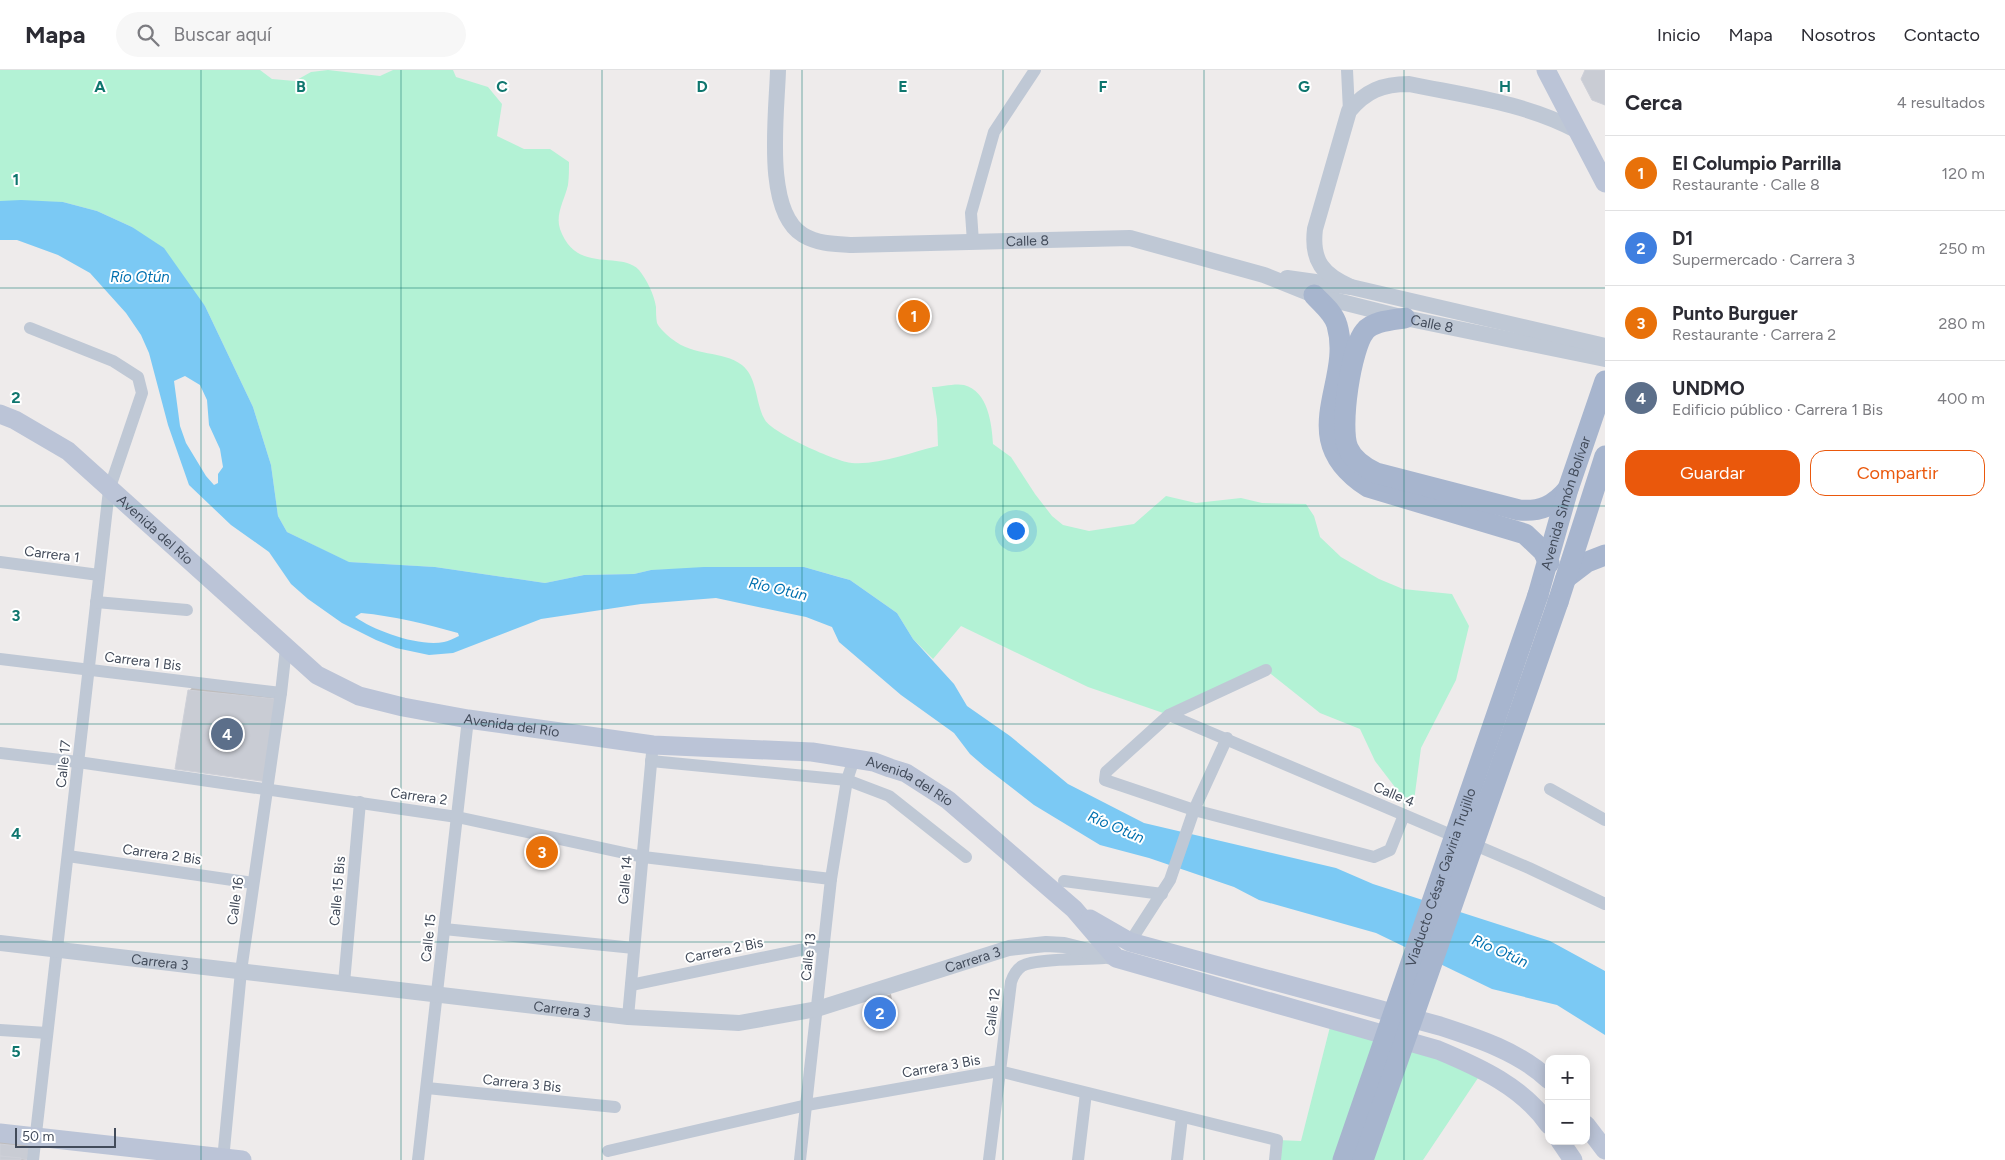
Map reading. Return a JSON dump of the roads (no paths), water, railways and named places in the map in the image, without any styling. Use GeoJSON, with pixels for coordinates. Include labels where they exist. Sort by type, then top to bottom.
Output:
{"type":"FeatureCollection","features":[{"type":"Feature","properties":{"kind":"main road"},"geometry":{"type":"LineString","coordinates":[[1546,70],[1605,183]]}},
{"type":"Feature","properties":{"kind":"main road"},"geometry":{"type":"LineString","coordinates":[[1314,295],[1331,314],[1337,324],[1339,335],[1338,358],[1329,424],[1333,448],[1347,472],[1368,487],[1525,534],[1539,546],[1548,563]]}},
{"type":"Feature","properties":{"kind":"main road"},"geometry":{"type":"LineString","coordinates":[[1405,318],[1377,324],[1366,330],[1359,341],[1348,391],[1344,425],[1348,449],[1356,460],[1364,467],[1376,473],[1519,510],[1533,511],[1547,508],[1559,500],[1568,490]]}},
{"type":"Feature","properties":{"kind":"main road","name":"Avenida Simón Bolívar"},"geometry":{"type":"LineString","coordinates":[[1548,599],[1548,563],[1568,490],[1605,381]]}},
{"type":"Feature","properties":{"kind":"main road","name":"Avenida del Río"},"geometry":{"type":"LineString","coordinates":[[0,414],[15,420],[68,451],[109,490],[317,675],[359,696],[403,707],[652,753],[812,752],[874,762],[906,773],[934,790],[1074,909]]}},
{"type":"Feature","properties":{"kind":"main road","name":"Avenida Simón Bolívar"},"geometry":{"type":"LineString","coordinates":[[1548,599],[1566,578],[1605,456]]}},
{"type":"Feature","properties":{"kind":"main road"},"geometry":{"type":"LineString","coordinates":[[1566,578],[1587,562],[1605,556]]}},
{"type":"Feature","properties":{"kind":"main road","name":"Viaducto César Gaviria Trujillo"},"geometry":{"type":"LineString","coordinates":[[1343,1160],[1548,599]]}},
{"type":"Feature","properties":{"kind":"main road","name":"Viaducto César Gaviria Trujillo"},"geometry":{"type":"LineString","coordinates":[[1363,1160],[1548,599]]}},
{"type":"Feature","properties":{"kind":"main road"},"geometry":{"type":"LineString","coordinates":[[1074,909],[1130,942],[1440,1026],[1487,1042],[1539,1070],[1545,1076]]}},
{"type":"Feature","properties":{"kind":"main road"},"geometry":{"type":"LineString","coordinates":[[1074,909],[1116,958],[1438,1050],[1484,1070],[1506,1084],[1545,1121]]}},
{"type":"Feature","properties":{"kind":"main road"},"geometry":{"type":"LineString","coordinates":[[1590,1130],[1605,1150]]}},
{"type":"Feature","properties":{"kind":"main road"},"geometry":{"type":"LineString","coordinates":[[0,1133],[242,1160]]}},
{"type":"Feature","properties":{"kind":"main road"},"geometry":{"type":"LineString","coordinates":[[1563,1145],[1573,1160]]}},
{"type":"Feature","properties":{"kind":"street","name":"Calle 8"},"geometry":{"type":"LineString","coordinates":[[778,70],[776,178],[778,198],[784,213],[792,225],[801,234],[816,242],[852,245],[1130,238],[1264,275],[1314,295],[1405,318],[1598,351]]}},
{"type":"Feature","properties":{"kind":"street"},"geometry":{"type":"LineString","coordinates":[[973,242],[971,213],[994,132],[1035,70]]}},
{"type":"Feature","properties":{"kind":"street"},"geometry":{"type":"LineString","coordinates":[[1347,70],[1349,111],[1315,229],[1313,244],[1316,258],[1324,270],[1335,280],[1351,287]]}},
{"type":"Feature","properties":{"kind":"street"},"geometry":{"type":"LineString","coordinates":[[1349,111],[1362,97],[1375,90],[1393,84],[1409,84],[1525,108],[1545,114],[1578,131]]}},
{"type":"Feature","properties":{"kind":"street","name":"Calle 8"},"geometry":{"type":"LineString","coordinates":[[1264,275],[1351,287],[1598,351]]}},
{"type":"Feature","properties":{"kind":"street","name":"Calle 17"},"geometry":{"type":"LineString","coordinates":[[30,328],[113,361],[138,377],[142,393],[109,490],[33,1160]]}},
{"type":"Feature","properties":{"kind":"street","name":"Carrera 1"},"geometry":{"type":"LineString","coordinates":[[0,562],[99,575]]}},
{"type":"Feature","properties":{"kind":"street"},"geometry":{"type":"LineString","coordinates":[[96,602],[187,610]]}},
{"type":"Feature","properties":{"kind":"street","name":"Calle 16"},"geometry":{"type":"LineString","coordinates":[[223,1159],[241,971],[286,648]]}},
{"type":"Feature","properties":{"kind":"street","name":"Carrera 1 Bis"},"geometry":{"type":"LineString","coordinates":[[0,659],[281,693]]}},
{"type":"Feature","properties":{"kind":"street"},"geometry":{"type":"LineString","coordinates":[[1266,670],[1169,715],[1106,772],[1105,780],[1194,810],[1374,857],[1390,850],[1404,815]]}},
{"type":"Feature","properties":{"kind":"street","name":"Calle 4"},"geometry":{"type":"LineString","coordinates":[[1169,715],[1227,738],[1529,868],[1605,904]]}},
{"type":"Feature","properties":{"kind":"street","name":"Calle 15"},"geometry":{"type":"LineString","coordinates":[[418,1160],[468,719]]}},
{"type":"Feature","properties":{"kind":"street"},"geometry":{"type":"LineString","coordinates":[[1130,942],[1170,880],[1194,810],[1227,738]]}},
{"type":"Feature","properties":{"kind":"street","name":"Carrera 2"},"geometry":{"type":"LineString","coordinates":[[0,753],[78,762],[457,817],[642,857],[831,879]]}},
{"type":"Feature","properties":{"kind":"street"},"geometry":{"type":"LineString","coordinates":[[652,753],[847,780],[889,796],[966,857]]}},
{"type":"Feature","properties":{"kind":"street","name":"Calle 14"},"geometry":{"type":"LineString","coordinates":[[628,1017],[652,753]]}},
{"type":"Feature","properties":{"kind":"street","name":"Calle 13"},"geometry":{"type":"LineString","coordinates":[[800,1160],[831,879],[847,780],[854,759]]}},
{"type":"Feature","properties":{"kind":"street"},"geometry":{"type":"LineString","coordinates":[[1550,789],[1605,820]]}},
{"type":"Feature","properties":{"kind":"street","name":"Calle 15 Bis"},"geometry":{"type":"LineString","coordinates":[[344,982],[360,802]]}},
{"type":"Feature","properties":{"kind":"street","name":"Carrera 2 Bis"},"geometry":{"type":"LineString","coordinates":[[68,856],[253,882]]}},
{"type":"Feature","properties":{"kind":"street"},"geometry":{"type":"LineString","coordinates":[[1064,880],[1162,894]]}},
{"type":"Feature","properties":{"kind":"street"},"geometry":{"type":"LineString","coordinates":[[444,929],[634,948]]}},
{"type":"Feature","properties":{"kind":"street","name":"Carrera 3"},"geometry":{"type":"LineString","coordinates":[[0,943],[344,982],[628,1017],[738,1023],[817,1009],[1009,948],[1046,944],[1064,946],[1116,958]]}},
{"type":"Feature","properties":{"kind":"street","name":"Carrera 2 Bis"},"geometry":{"type":"LineString","coordinates":[[631,985],[824,945]]}},
{"type":"Feature","properties":{"kind":"street","name":"Calle 12"},"geometry":{"type":"LineString","coordinates":[[988,1160],[1011,982],[1020,967],[1032,962],[1116,958]]}},
{"type":"Feature","properties":{"kind":"street"},"geometry":{"type":"LineString","coordinates":[[0,1030],[48,1033]]}},
{"type":"Feature","properties":{"kind":"street","name":"Carrera 3 Bis"},"geometry":{"type":"LineString","coordinates":[[608,1150],[807,1105],[1000,1072],[1277,1140],[1275,1160]]}},
{"type":"Feature","properties":{"kind":"street","name":"Carrera 3 Bis"},"geometry":{"type":"LineString","coordinates":[[427,1088],[615,1107]]}},
{"type":"Feature","properties":{"kind":"street"},"geometry":{"type":"LineString","coordinates":[[1078,1160],[1086,1093]]}},
{"type":"Feature","properties":{"kind":"street"},"geometry":{"type":"LineString","coordinates":[[1177,1160],[1182,1117]]}},
{"type":"Feature","properties":{"kind":"water","name":"Río Otún"},"geometry":{"type":"Polygon","coordinates":[[[0,201],[63,202],[97,211],[132,227],[164,248],[205,306],[253,407],[271,465],[278,516],[287,532],[349,562],[435,567],[545,583],[584,575],[634,574],[651,570],[704,567],[804,567],[850,580],[897,613],[913,639],[954,684],[967,706],[1010,736],[1068,784],[1144,823],[1336,868],[1373,884],[1550,941],[1605,971],[1605,1035],[1557,1005],[1492,989],[1376,933],[1259,900],[1234,887],[1149,858],[1100,845],[1034,805],[985,767],[970,754],[954,733],[901,695],[839,642],[832,627],[806,617],[716,598],[641,604],[541,619],[453,653],[429,655],[396,648],[342,623],[308,599],[291,584],[269,552],[231,525],[189,485],[168,425],[149,353],[141,335],[126,313],[90,273],[58,255],[17,240],[0,240],[0,201]],[[185,376],[174,381],[180,426],[186,443],[206,476],[214,485],[218,483],[218,474],[223,467],[220,449],[209,425],[207,400],[200,385],[185,376]],[[361,613],[355,617],[374,628],[410,640],[434,643],[446,642],[459,636],[458,633],[422,624],[361,613]]]}},
{"type":"Feature","properties":{"kind":"place","name":"El Columpio Parrilla"},"geometry":{"type":"Point","coordinates":[914,316]}},
{"type":"Feature","properties":{"kind":"place","name":"UNDMO"},"geometry":{"type":"Point","coordinates":[227,734]}},
{"type":"Feature","properties":{"kind":"place","name":"Punto Burguer"},"geometry":{"type":"Point","coordinates":[542,852]}},
{"type":"Feature","properties":{"kind":"place","name":"D1"},"geometry":{"type":"Point","coordinates":[880,1013]}}]}
